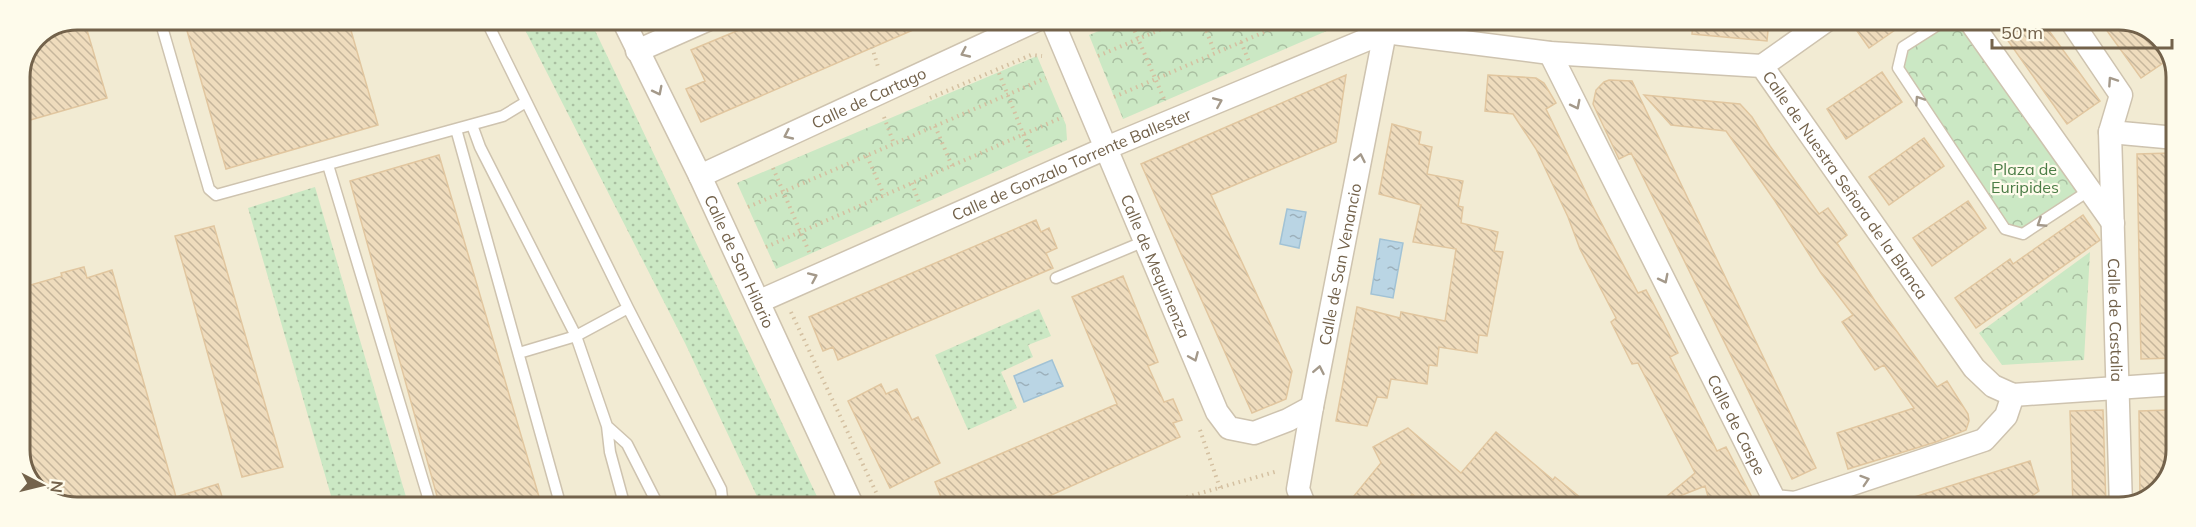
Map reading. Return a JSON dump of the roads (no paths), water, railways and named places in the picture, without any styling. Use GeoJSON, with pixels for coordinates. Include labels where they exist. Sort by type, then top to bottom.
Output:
{"type":"FeatureCollection","features":[{"type":"Feature","properties":{"kind":"street","name":"Calle de San Hilario"},"geometry":{"type":"LineString","coordinates":[[628,30],[760,301],[849,497]]}},
{"type":"Feature","properties":{"kind":"street"},"geometry":{"type":"LineString","coordinates":[[637,51],[684,30]]}},
{"type":"Feature","properties":{"kind":"street","name":"Calle de Cartago"},"geometry":{"type":"LineString","coordinates":[[700,176],[1015,30]]}},
{"type":"Feature","properties":{"kind":"street","name":"Calle de Mequinenza"},"geometry":{"type":"LineString","coordinates":[[1056,30],[1217,412],[1229,428],[1254,433],[1288,420],[1312,407]]}},
{"type":"Feature","properties":{"kind":"street","name":"Calle de Gonzalo Torrente Ballester"},"geometry":{"type":"LineString","coordinates":[[760,301],[1376,30]]}},
{"type":"Feature","properties":{"kind":"street","name":"Calle de San Venancio"},"geometry":{"type":"LineString","coordinates":[[1301,497],[1298,489],[1312,407],[1384,30]]}},
{"type":"Feature","properties":{"kind":"street","name":"Calle de Nuestra Señora de la Blanca"},"geometry":{"type":"LineString","coordinates":[[1410,30],[1550,52],[1762,66],[1974,368],[1993,386],[2013,395]]}},
{"type":"Feature","properties":{"kind":"street"},"geometry":{"type":"LineString","coordinates":[[1762,66],[1814,30]]}},
{"type":"Feature","properties":{"kind":"street"},"geometry":{"type":"LineString","coordinates":[[1976,30],[2113,223]]}},
{"type":"Feature","properties":{"kind":"street","name":"Calle de Castalia"},"geometry":{"type":"LineString","coordinates":[[2077,30],[2121,95],[2110,132],[2121,497]]}},
{"type":"Feature","properties":{"kind":"street","name":"Calle de Caspe"},"geometry":{"type":"LineString","coordinates":[[1550,52],[1774,497]]}},
{"type":"Feature","properties":{"kind":"street"},"geometry":{"type":"LineString","coordinates":[[2110,132],[2166,137]]}},
{"type":"Feature","properties":{"kind":"street"},"geometry":{"type":"LineString","coordinates":[[2013,395],[2166,384]]}},
{"type":"Feature","properties":{"kind":"street","name":"Calle de Caspe"},"geometry":{"type":"LineString","coordinates":[[1813,497],[1983,440],[2006,416],[2013,395]]}},
{"type":"Feature","properties":{"kind":"lane"},"geometry":{"type":"LineString","coordinates":[[163,30],[209,189],[216,195],[503,116],[526,102]]}},
{"type":"Feature","properties":{"kind":"lane"},"geometry":{"type":"LineString","coordinates":[[491,30],[628,308],[721,489],[722,497]]}},
{"type":"Feature","properties":{"kind":"lane"},"geometry":{"type":"LineString","coordinates":[[1930,30],[1903,47],[1898,68],[2005,229],[2023,234],[2090,190]]}},
{"type":"Feature","properties":{"kind":"lane"},"geometry":{"type":"LineString","coordinates":[[472,124],[480,147],[576,336],[608,426],[610,452],[622,497]]}},
{"type":"Feature","properties":{"kind":"lane"},"geometry":{"type":"LineString","coordinates":[[456,129],[558,497]]}},
{"type":"Feature","properties":{"kind":"lane"},"geometry":{"type":"LineString","coordinates":[[328,165],[427,497]]}},
{"type":"Feature","properties":{"kind":"lane"},"geometry":{"type":"LineString","coordinates":[[1056,278],[1145,241]]}},
{"type":"Feature","properties":{"kind":"lane"},"geometry":{"type":"LineString","coordinates":[[519,353],[576,336],[628,308]]}},
{"type":"Feature","properties":{"kind":"lane"},"geometry":{"type":"LineString","coordinates":[[608,426],[627,444],[654,497]]}},
{"type":"Feature","properties":{"kind":"water"},"geometry":{"type":"Polygon","coordinates":[[[1287,209],[1306,212],[1299,248],[1280,244],[1287,209]]]}},
{"type":"Feature","properties":{"kind":"water"},"geometry":{"type":"Polygon","coordinates":[[[1380,239],[1403,243],[1393,298],[1371,294],[1380,239]]]}},
{"type":"Feature","properties":{"kind":"water"},"geometry":{"type":"Polygon","coordinates":[[[1052,360],[1063,386],[1024,402],[1014,376],[1052,360]]]}},
{"type":"Feature","properties":{"kind":"park label","name":"Plaza de Euripides"},"geometry":{"type":"Point","coordinates":[2025,178]}}]}
